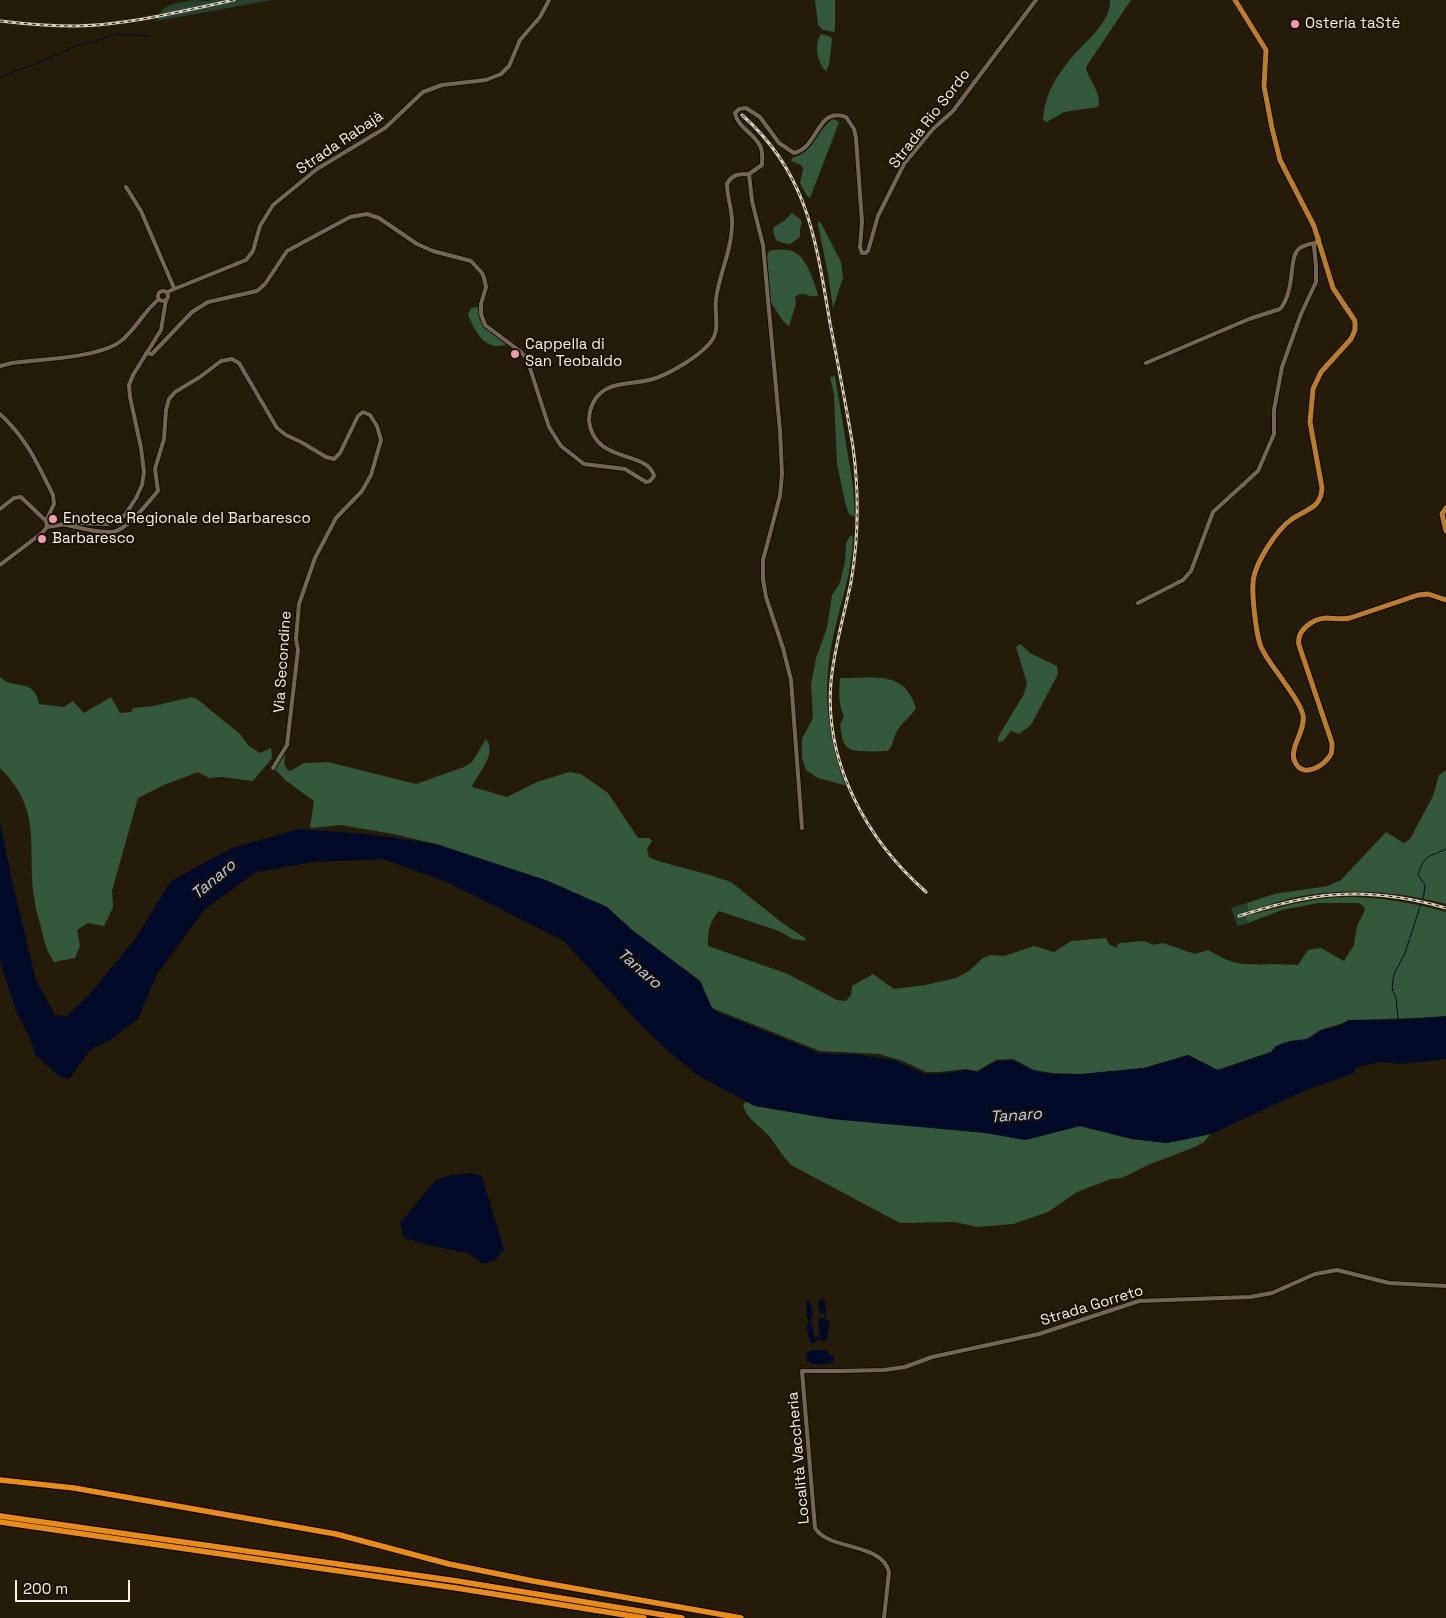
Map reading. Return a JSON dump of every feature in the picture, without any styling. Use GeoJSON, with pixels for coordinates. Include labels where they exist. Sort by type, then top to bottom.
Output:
{"type":"FeatureCollection","features":[{"type":"Feature","properties":{"kind":"highway"},"geometry":{"type":"LineString","coordinates":[[0,1480],[74,1488],[336,1534],[449,1564],[741,1618]]}},
{"type":"Feature","properties":{"kind":"highway"},"geometry":{"type":"LineString","coordinates":[[0,1516],[458,1581],[682,1618]]}},
{"type":"Feature","properties":{"kind":"highway"},"geometry":{"type":"LineString","coordinates":[[0,1522],[456,1588],[644,1618]]}},
{"type":"Feature","properties":{"kind":"main road"},"geometry":{"type":"LineString","coordinates":[[1235,0],[1266,50],[1264,86],[1275,145],[1284,171],[1317,241],[1329,280],[1355,321],[1355,330],[1351,339],[1322,372],[1313,388],[1310,422],[1322,488],[1321,496],[1317,504],[1292,519],[1280,531],[1260,560],[1253,582],[1258,636],[1261,646],[1300,706],[1303,716],[1302,727],[1293,753],[1294,762],[1300,769],[1307,771],[1315,769],[1326,760],[1332,749],[1332,743],[1314,686],[1298,645],[1298,636],[1301,632],[1322,618],[1342,620],[1418,595],[1428,594],[1446,600]]}},
{"type":"Feature","properties":{"kind":"main road"},"geometry":{"type":"LineString","coordinates":[[1446,508],[1442,514],[1446,530]]}},
{"type":"Feature","properties":{"kind":"street","name":"Strada Rabajà"},"geometry":{"type":"LineString","coordinates":[[163,300],[158,294],[160,291],[167,292],[246,260],[253,251],[260,226],[273,205],[317,170],[385,128],[424,92],[442,85],[486,80],[501,74],[510,66],[520,40],[540,17],[550,0]]}},
{"type":"Feature","properties":{"kind":"street","name":"Strada Rio Sordo"},"geometry":{"type":"LineString","coordinates":[[749,174],[762,164],[762,154],[757,140],[736,118],[736,113],[739,109],[746,108],[760,117],[779,143],[794,153],[804,148],[827,117],[836,114],[846,117],[854,129],[856,138],[862,222],[860,251],[865,253],[868,251],[878,216],[904,164],[933,129],[953,110],[1036,0]]}},
{"type":"Feature","properties":{"kind":"street"},"geometry":{"type":"LineString","coordinates":[[146,353],[152,354],[192,312],[208,302],[258,291],[265,284],[287,251],[350,217],[367,214],[379,218],[417,244],[434,251],[471,261],[482,273],[486,287],[481,304],[481,314],[485,325],[521,352],[527,359],[549,427],[561,446],[584,464],[625,469],[646,482],[650,481],[654,476],[652,468],[597,442],[589,421],[591,406],[595,399],[607,388],[624,383],[651,380],[700,352],[710,343],[717,326],[716,298],[732,226],[727,184],[729,179],[735,175],[749,174],[752,201],[763,246],[780,431],[782,474],[780,496],[763,560],[763,579],[766,598],[790,680],[802,828]]}},
{"type":"Feature","properties":{"kind":"street"},"geometry":{"type":"LineString","coordinates":[[126,187],[141,211],[174,288]]}},
{"type":"Feature","properties":{"kind":"street"},"geometry":{"type":"LineString","coordinates":[[1138,603],[1183,580],[1191,571],[1212,512],[1258,471],[1274,434],[1274,410],[1282,367],[1301,314],[1316,282],[1317,241],[1299,248],[1294,255],[1289,286],[1280,309],[1249,319],[1146,363]]}},
{"type":"Feature","properties":{"kind":"street"},"geometry":{"type":"LineString","coordinates":[[0,366],[97,352],[120,342],[137,327],[151,306],[168,296],[167,292]]}},
{"type":"Feature","properties":{"kind":"street"},"geometry":{"type":"LineString","coordinates":[[47,527],[50,528],[62,524],[107,524],[116,521],[125,515],[142,485],[143,464],[129,385],[133,375],[161,330],[165,309],[163,300]]}},
{"type":"Feature","properties":{"kind":"street","name":"Via Secondine"},"geometry":{"type":"LineString","coordinates":[[62,524],[112,532],[128,523],[158,491],[155,469],[164,439],[166,410],[170,399],[175,392],[225,359],[232,359],[239,363],[271,419],[281,432],[326,457],[334,459],[340,453],[358,416],[363,412],[370,415],[377,426],[381,440],[371,475],[362,490],[336,518],[315,558],[299,604],[296,639],[298,650],[287,745],[273,768]]}},
{"type":"Feature","properties":{"kind":"street"},"geometry":{"type":"LineString","coordinates":[[0,414],[16,428],[28,445],[53,495],[54,504],[46,521],[47,527],[42,533],[0,565]]}},
{"type":"Feature","properties":{"kind":"street"},"geometry":{"type":"LineString","coordinates":[[0,508],[14,498],[20,497],[46,521]]}},
{"type":"Feature","properties":{"kind":"street","name":"Strada Gorreto"},"geometry":{"type":"LineString","coordinates":[[802,1371],[905,1367],[932,1357],[1039,1334],[1139,1301],[1250,1297],[1272,1293],[1315,1274],[1331,1270],[1389,1283],[1446,1286]]}},
{"type":"Feature","properties":{"kind":"street","name":"Località Vaccheria"},"geometry":{"type":"LineString","coordinates":[[802,1371],[815,1528],[821,1535],[878,1557],[888,1566],[884,1618]]}},
{"type":"Feature","properties":{"kind":"green space"},"geometry":{"type":"Polygon","coordinates":[[[194,0],[272,0],[157,21],[162,10],[166,7],[194,0]]]}},
{"type":"Feature","properties":{"kind":"green space"},"geometry":{"type":"Polygon","coordinates":[[[815,0],[835,0],[834,32],[823,30],[818,25],[815,0]]]}},
{"type":"Feature","properties":{"kind":"green space"},"geometry":{"type":"Polygon","coordinates":[[[1110,0],[1131,0],[1086,67],[1099,97],[1098,107],[1064,112],[1047,122],[1043,120],[1046,102],[1052,86],[1072,57],[1102,23],[1109,8],[1110,0]]]}},
{"type":"Feature","properties":{"kind":"green space"},"geometry":{"type":"Polygon","coordinates":[[[821,34],[831,37],[832,40],[829,65],[826,71],[820,63],[817,48],[821,34]]]}},
{"type":"Feature","properties":{"kind":"green space"},"geometry":{"type":"Polygon","coordinates":[[[833,119],[839,122],[810,198],[800,183],[803,169],[801,165],[791,161],[792,158],[800,155],[811,146],[833,119]]]}},
{"type":"Feature","properties":{"kind":"green space"},"geometry":{"type":"Polygon","coordinates":[[[792,213],[802,223],[800,237],[790,244],[776,240],[773,232],[774,227],[792,213]]]}},
{"type":"Feature","properties":{"kind":"green space"},"geometry":{"type":"Polygon","coordinates":[[[818,221],[821,223],[841,262],[843,278],[833,308],[828,274],[818,221]]]}},
{"type":"Feature","properties":{"kind":"green space"},"geometry":{"type":"Polygon","coordinates":[[[789,250],[799,255],[809,271],[818,294],[814,296],[800,294],[795,297],[796,304],[789,326],[782,320],[771,302],[767,256],[769,251],[789,250]]]}},
{"type":"Feature","properties":{"kind":"green space"},"geometry":{"type":"Polygon","coordinates":[[[478,307],[479,314],[488,329],[507,344],[493,346],[478,334],[468,315],[471,308],[478,307]]]}},
{"type":"Feature","properties":{"kind":"green space"},"geometry":{"type":"Polygon","coordinates":[[[835,376],[853,486],[855,517],[849,514],[846,506],[837,464],[834,395],[830,377],[835,376]]]}},
{"type":"Feature","properties":{"kind":"green space"},"geometry":{"type":"Polygon","coordinates":[[[853,535],[849,573],[830,652],[827,690],[830,728],[844,785],[818,778],[806,770],[802,757],[802,739],[813,718],[811,685],[816,658],[827,628],[832,595],[840,583],[845,561],[846,543],[850,536],[853,535]]]}},
{"type":"Feature","properties":{"kind":"green space"},"geometry":{"type":"Polygon","coordinates":[[[1020,644],[1030,653],[1057,666],[1058,674],[1031,725],[1019,734],[1011,731],[1003,741],[998,742],[998,737],[1024,694],[1027,683],[1016,647],[1020,644]]]}},
{"type":"Feature","properties":{"kind":"green space"},"geometry":{"type":"Polygon","coordinates":[[[0,677],[5,681],[33,690],[39,704],[64,707],[73,701],[84,713],[111,697],[120,713],[131,712],[133,708],[153,706],[192,697],[240,734],[249,746],[260,753],[271,748],[272,758],[253,781],[221,777],[209,778],[198,772],[164,785],[138,798],[112,891],[113,907],[104,926],[88,923],[77,930],[80,946],[75,958],[54,962],[44,941],[34,901],[32,845],[28,814],[14,784],[0,768],[0,677]]]}},
{"type":"Feature","properties":{"kind":"green space"},"geometry":{"type":"Polygon","coordinates":[[[840,678],[886,679],[904,687],[911,696],[916,708],[898,730],[888,751],[856,751],[851,750],[844,744],[840,725],[844,716],[839,693],[840,678]]]}},
{"type":"Feature","properties":{"kind":"green space"},"geometry":{"type":"Polygon","coordinates":[[[486,739],[490,751],[472,787],[507,797],[537,782],[569,772],[581,774],[608,793],[638,838],[649,838],[652,841],[647,849],[649,857],[731,882],[781,922],[805,938],[806,941],[793,939],[779,931],[719,911],[710,927],[708,946],[788,974],[837,1000],[846,1001],[851,995],[852,986],[873,974],[894,989],[925,985],[956,978],[990,955],[1004,956],[1034,946],[1054,952],[1071,941],[1106,938],[1109,944],[1116,948],[1119,943],[1144,941],[1154,945],[1163,943],[1195,954],[1208,950],[1222,958],[1245,964],[1298,965],[1308,950],[1321,948],[1344,961],[1354,945],[1357,926],[1365,910],[1359,903],[1318,903],[1282,910],[1248,923],[1245,916],[1308,901],[1334,897],[1360,897],[1397,901],[1446,912],[1446,1017],[1349,1020],[1322,1029],[1308,1038],[1278,1045],[1271,1052],[1217,1070],[1188,1055],[1144,1068],[1082,1074],[1034,1070],[1013,1059],[996,1060],[977,1071],[966,1069],[926,1072],[903,1061],[879,1054],[820,1051],[712,1008],[700,981],[632,930],[607,907],[548,881],[436,844],[393,834],[341,825],[310,828],[314,801],[285,780],[274,768],[286,754],[285,766],[290,771],[304,763],[328,762],[416,784],[464,767],[472,762],[486,739]]]}},
{"type":"Feature","properties":{"kind":"green space"},"geometry":{"type":"Polygon","coordinates":[[[1446,770],[1446,904],[1391,893],[1353,891],[1291,898],[1248,911],[1247,903],[1274,894],[1328,886],[1341,880],[1386,832],[1404,843],[1410,839],[1433,796],[1439,775],[1446,770]]]}},
{"type":"Feature","properties":{"kind":"green space"},"geometry":{"type":"Polygon","coordinates":[[[1247,903],[1248,911],[1244,912],[1248,923],[1240,926],[1237,925],[1231,908],[1247,903]]]}},
{"type":"Feature","properties":{"kind":"green space"},"geometry":{"type":"Polygon","coordinates":[[[746,1102],[755,1106],[782,1110],[986,1133],[1025,1140],[1080,1126],[1132,1139],[1167,1143],[1211,1134],[1204,1142],[1195,1147],[1148,1165],[1122,1178],[1111,1179],[1077,1192],[1048,1212],[1013,1224],[977,1227],[955,1222],[900,1223],[791,1165],[769,1136],[747,1114],[743,1105],[746,1102]]]}},
{"type":"Feature","properties":{"kind":"water","name":"Tanaro"},"geometry":{"type":"Polygon","coordinates":[[[0,823],[36,980],[55,1015],[67,1016],[89,995],[136,938],[171,881],[232,848],[299,829],[367,834],[436,844],[548,881],[607,907],[632,930],[700,981],[712,1008],[717,1012],[819,1053],[859,1055],[894,1060],[925,1074],[941,1074],[965,1070],[978,1072],[996,1061],[1013,1060],[1034,1071],[1053,1074],[1082,1074],[1144,1068],[1188,1055],[1218,1070],[1271,1052],[1276,1046],[1290,1041],[1307,1039],[1321,1030],[1339,1026],[1349,1020],[1395,1020],[1445,1016],[1446,1059],[1401,1064],[1379,1062],[1355,1068],[1354,1073],[1304,1091],[1211,1134],[1167,1143],[1132,1139],[1080,1126],[1025,1140],[986,1133],[831,1119],[755,1106],[696,1074],[666,1049],[637,1021],[564,941],[447,882],[384,859],[314,862],[256,872],[205,909],[157,974],[138,1019],[110,1040],[90,1050],[69,1079],[59,1076],[35,1054],[30,1038],[17,1013],[0,961],[0,823]]]}},
{"type":"Feature","properties":{"kind":"water"},"geometry":{"type":"Polygon","coordinates":[[[470,1173],[482,1176],[504,1250],[495,1260],[483,1264],[468,1253],[404,1238],[400,1223],[436,1180],[452,1175],[470,1173]]]}},
{"type":"Feature","properties":{"kind":"water"},"geometry":{"type":"Polygon","coordinates":[[[825,1300],[826,1318],[829,1321],[827,1341],[823,1342],[821,1339],[811,1344],[806,1327],[809,1322],[806,1301],[809,1301],[812,1308],[810,1320],[814,1337],[820,1337],[818,1319],[825,1317],[825,1313],[820,1314],[818,1301],[825,1300]]]}},
{"type":"Feature","properties":{"kind":"water"},"geometry":{"type":"Polygon","coordinates":[[[811,1350],[826,1350],[830,1355],[834,1356],[834,1362],[828,1364],[810,1363],[807,1361],[806,1355],[811,1350]]]}},
{"type":"Feature","properties":{"kind":"waterway"},"geometry":{"type":"LineString","coordinates":[[0,77],[48,59],[77,45],[117,34],[149,36]]}},
{"type":"Feature","properties":{"kind":"waterway"},"geometry":{"type":"LineString","coordinates":[[1398,1019],[1396,998],[1392,988],[1394,974],[1405,953],[1424,894],[1425,885],[1418,875],[1425,860],[1431,855],[1446,849]]}},
{"type":"Feature","properties":{"kind":"railway"},"geometry":{"type":"LineString","coordinates":[[0,21],[57,26],[96,25],[155,17],[234,0]]}},
{"type":"Feature","properties":{"kind":"railway"},"geometry":{"type":"LineString","coordinates":[[742,115],[764,137],[782,160],[806,210],[820,264],[853,447],[857,497],[857,531],[851,582],[832,669],[831,712],[835,742],[842,770],[868,824],[885,849],[926,892]]}},
{"type":"Feature","properties":{"kind":"railway"},"geometry":{"type":"LineString","coordinates":[[1239,916],[1268,907],[1316,897],[1354,894],[1391,896],[1446,908]]}},
{"type":"Feature","properties":{"kind":"place","name":"Osteria taStè"},"geometry":{"type":"Point","coordinates":[1295,24]}},
{"type":"Feature","properties":{"kind":"place","name":"Cappella di San Teobaldo"},"geometry":{"type":"Point","coordinates":[515,354]}},
{"type":"Feature","properties":{"kind":"place","name":"Enoteca Regionale del Barbaresco"},"geometry":{"type":"Point","coordinates":[53,519]}},
{"type":"Feature","properties":{"kind":"place","name":"Barbaresco"},"geometry":{"type":"Point","coordinates":[42,539]}}]}
